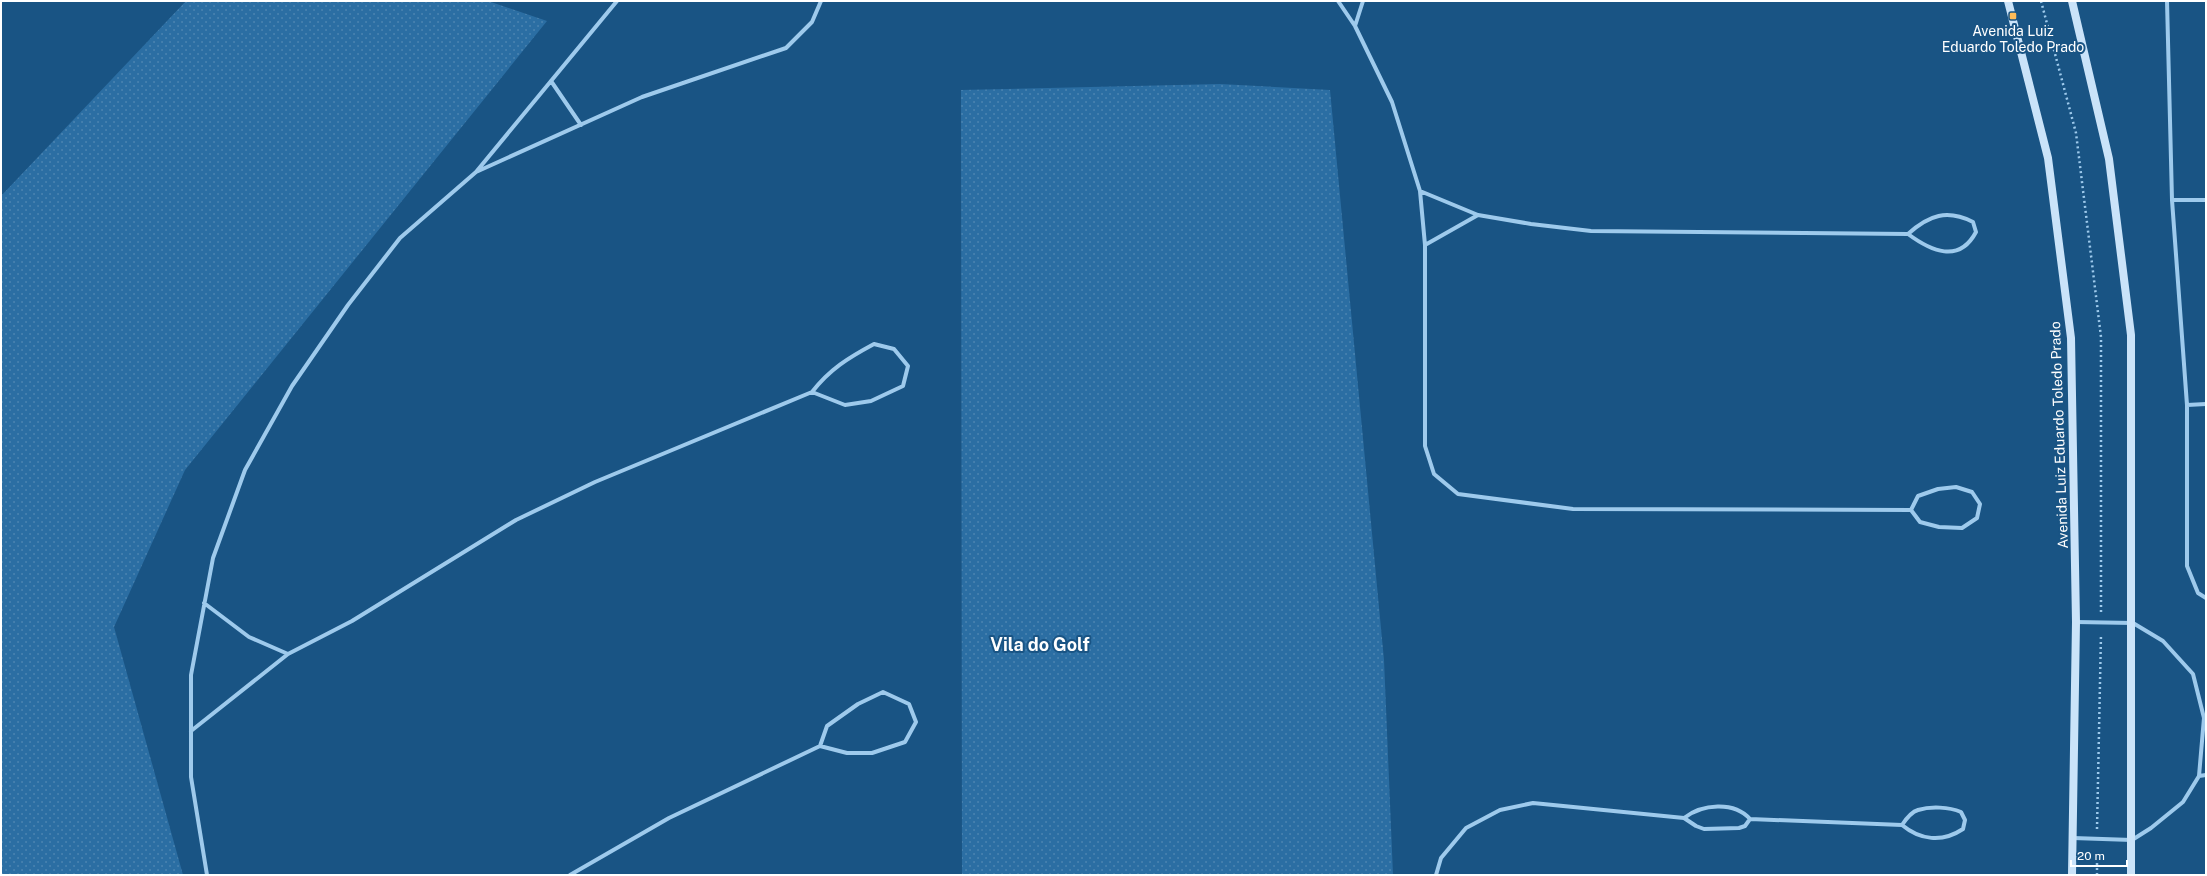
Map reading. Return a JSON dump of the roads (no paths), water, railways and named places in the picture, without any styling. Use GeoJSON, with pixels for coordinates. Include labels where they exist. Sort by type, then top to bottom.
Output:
{"type":"FeatureCollection","features":[{"type":"Feature","properties":{"kind":"main road","name":"Avenida Luiz Eduardo Toledo Prado"},"geometry":{"type":"LineString","coordinates":[[2008,1],[2048,158],[2072,338],[2076,622],[2072,875]]}},
{"type":"Feature","properties":{"kind":"main road"},"geometry":{"type":"LineString","coordinates":[[2072,1],[2109,159],[2132,335],[2132,875]]}},
{"type":"Feature","properties":{"kind":"street"},"geometry":{"type":"LineString","coordinates":[[207,875],[191,777],[191,675],[213,558],[245,470],[292,386],[348,305],[400,238],[476,172],[617,1]]}},
{"type":"Feature","properties":{"kind":"street"},"geometry":{"type":"LineString","coordinates":[[476,172],[642,97],[786,48],[812,22],[821,1]]}},
{"type":"Feature","properties":{"kind":"street"},"geometry":{"type":"LineString","coordinates":[[1338,1],[1354,26],[1392,102],[1420,191],[1425,245],[1425,446],[1434,474],[1458,494],[1573,509],[1911,510]]}},
{"type":"Feature","properties":{"kind":"street"},"geometry":{"type":"LineString","coordinates":[[1354,26],[1363,1]]}},
{"type":"Feature","properties":{"kind":"street"},"geometry":{"type":"LineString","coordinates":[[2167,1],[2172,200],[2187,405],[2187,566],[2198,593],[2206,598]]}},
{"type":"Feature","properties":{"kind":"street"},"geometry":{"type":"LineString","coordinates":[[551,81],[581,125]]}},
{"type":"Feature","properties":{"kind":"street"},"geometry":{"type":"LineString","coordinates":[[1420,191],[1478,215],[1531,224],[1591,231],[1908,234],[1924,245],[1937,251],[1954,252],[1971,243],[1976,232],[1973,222],[1962,216],[1938,215],[1921,222],[1908,234]]}},
{"type":"Feature","properties":{"kind":"street"},"geometry":{"type":"LineString","coordinates":[[2172,200],[2206,200]]}},
{"type":"Feature","properties":{"kind":"street"},"geometry":{"type":"LineString","coordinates":[[1425,245],[1478,215]]}},
{"type":"Feature","properties":{"kind":"street"},"geometry":{"type":"LineString","coordinates":[[191,731],[288,654],[352,621],[516,520],[595,482],[812,392],[827,374],[849,357],[874,344],[894,349],[908,366],[902,386],[872,401],[845,406],[812,392]]}},
{"type":"Feature","properties":{"kind":"street"},"geometry":{"type":"LineString","coordinates":[[2187,405],[2206,404]]}},
{"type":"Feature","properties":{"kind":"street"},"geometry":{"type":"LineString","coordinates":[[1956,487],[1972,492],[1980,504],[1977,518],[1962,528],[1939,527],[1920,522],[1911,510],[1918,496],[1938,489],[1956,487]]}},
{"type":"Feature","properties":{"kind":"street"},"geometry":{"type":"LineString","coordinates":[[204,603],[249,637],[288,654]]}},
{"type":"Feature","properties":{"kind":"street"},"geometry":{"type":"LineString","coordinates":[[2073,838],[2132,840],[2151,828],[2183,802],[2199,776],[2205,718],[2194,674],[2164,641],[2133,623],[2076,622]]}},
{"type":"Feature","properties":{"kind":"street"},"geometry":{"type":"LineString","coordinates":[[570,875],[669,818],[820,746],[847,753],[872,753],[905,742],[916,722],[909,704],[883,692],[858,704],[827,726],[820,746]]}},
{"type":"Feature","properties":{"kind":"street"},"geometry":{"type":"LineString","coordinates":[[2199,776],[2206,775]]}},
{"type":"Feature","properties":{"kind":"street"},"geometry":{"type":"LineString","coordinates":[[1436,875],[1441,858],[1466,828],[1500,810],[1533,803],[1684,818],[1696,826],[1704,828],[1731,829],[1745,826],[1750,819]]}},
{"type":"Feature","properties":{"kind":"street"},"geometry":{"type":"LineString","coordinates":[[1684,818],[1692,811],[1704,807],[1736,808],[1743,811],[1750,819],[1902,825],[1914,834],[1925,838],[1953,836],[1963,829],[1965,820],[1961,812],[1950,808],[1918,810],[1910,815],[1902,825]]}},
{"type":"Feature","properties":{"kind":"place","name":"Avenida Luiz Eduardo Toledo Prado"},"geometry":{"type":"Point","coordinates":[2013,16]}},
{"type":"Feature","properties":{"kind":"district","name":"Vila do Golf"},"geometry":{"type":"Point","coordinates":[1040,644]}}]}
